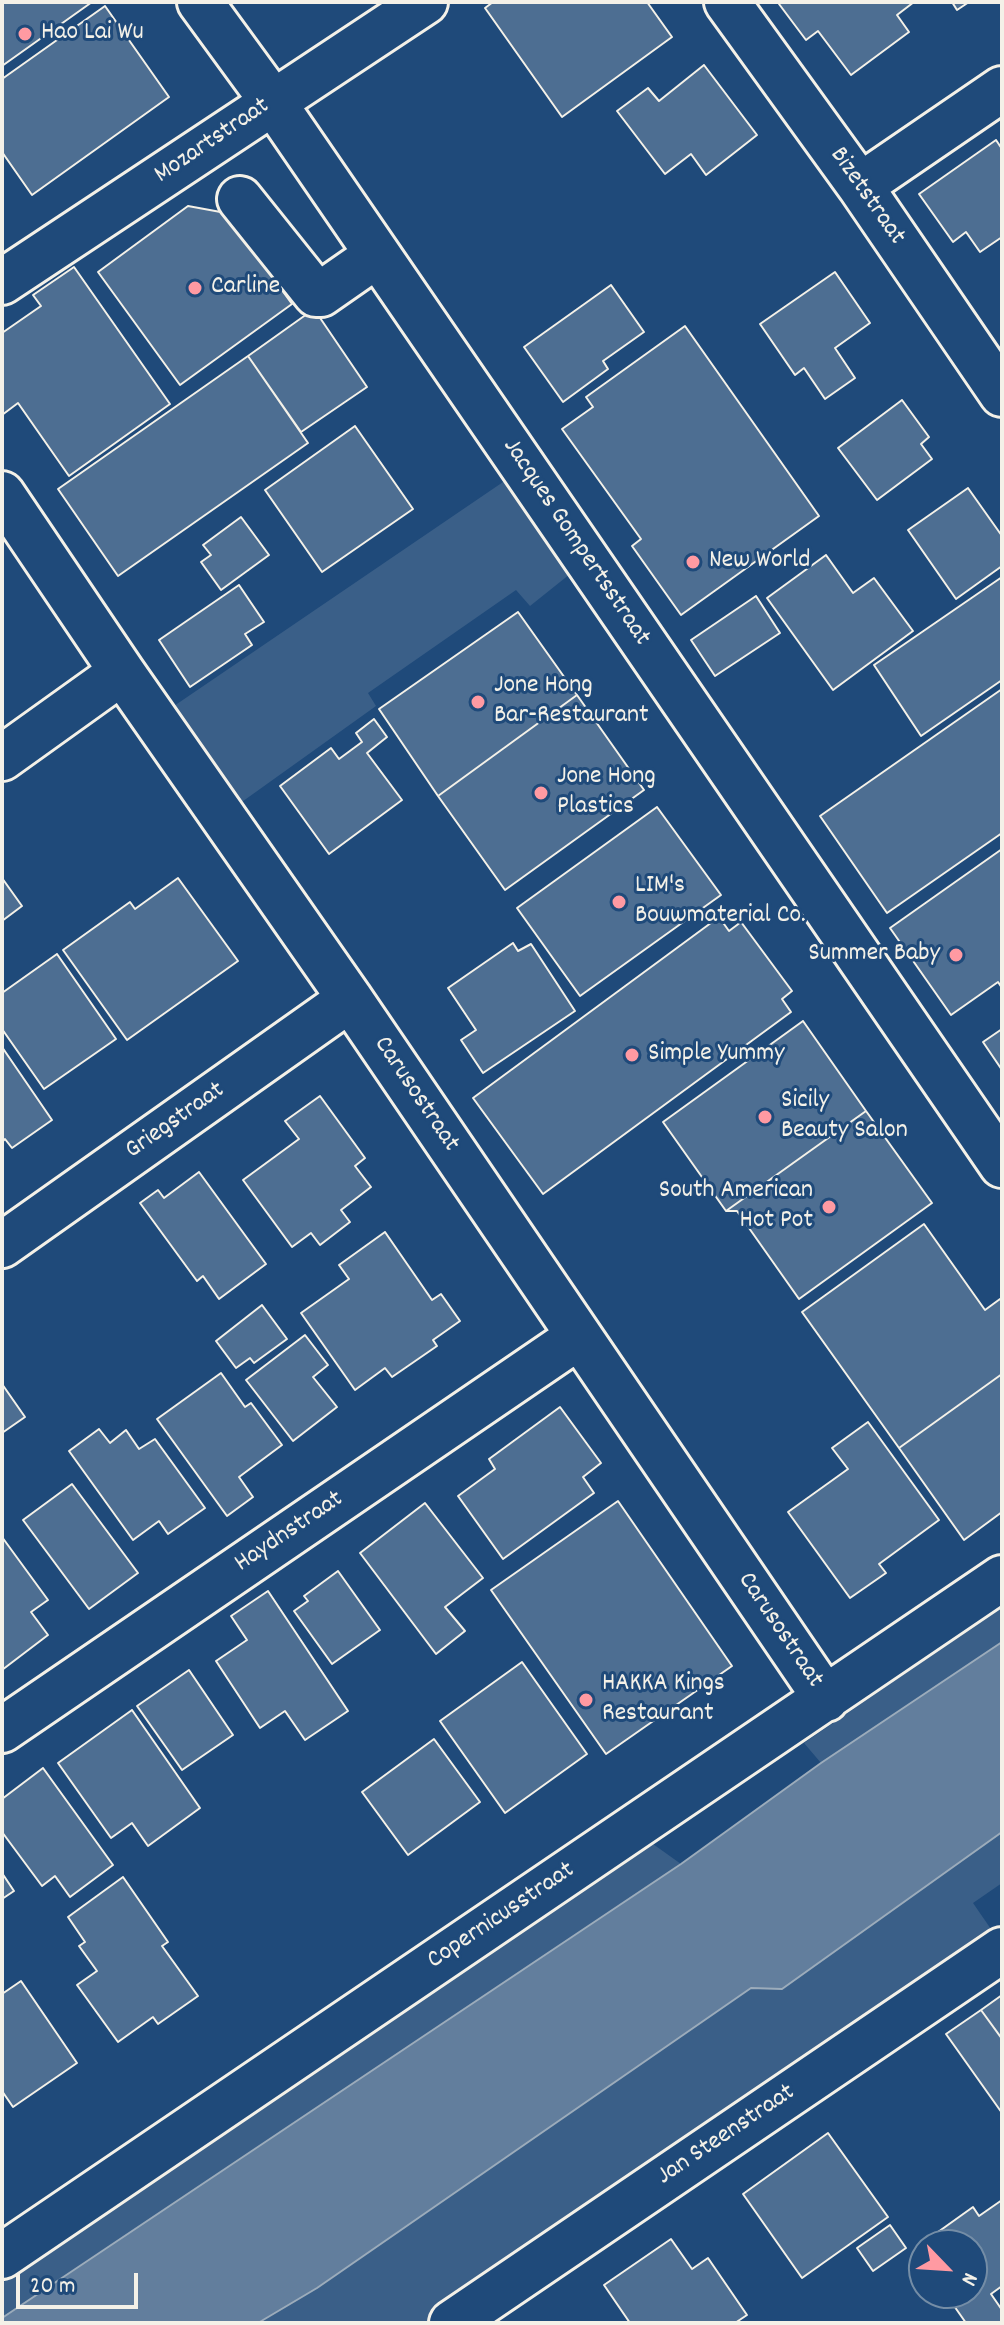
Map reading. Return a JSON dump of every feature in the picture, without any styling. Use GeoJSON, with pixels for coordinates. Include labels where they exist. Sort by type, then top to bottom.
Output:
{"type":"FeatureCollection","features":[{"type":"Feature","properties":{"kind":"street","name":"Jacques Gompertsstraat"},"geometry":{"type":"LineString","coordinates":[[200,2],[273,102],[1002,1165]]}},
{"type":"Feature","properties":{"kind":"street","name":"Mozartstraat"},"geometry":{"type":"LineString","coordinates":[[2,282],[425,2]]}},
{"type":"Feature","properties":{"kind":"street","name":"Bizetstraat"},"geometry":{"type":"LineString","coordinates":[[727,2],[860,186],[1002,394]]}},
{"type":"Feature","properties":{"kind":"street"},"geometry":{"type":"LineString","coordinates":[[860,186],[1002,89]]}},
{"type":"Feature","properties":{"kind":"street"},"geometry":{"type":"LineString","coordinates":[[240,199],[316,294],[321,294],[377,255]]}},
{"type":"Feature","properties":{"kind":"street","name":"Carusostraat"},"geometry":{"type":"LineString","coordinates":[[2,494],[826,1699]]}},
{"type":"Feature","properties":{"kind":"street"},"geometry":{"type":"LineString","coordinates":[[2,758],[122,672]]}},
{"type":"Feature","properties":{"kind":"street","name":"Griegstraat"},"geometry":{"type":"LineString","coordinates":[[2,1245],[350,999]]}},
{"type":"Feature","properties":{"kind":"street","name":"Haydnstraat"},"geometry":{"type":"LineString","coordinates":[[2,1730],[578,1337]]}},
{"type":"Feature","properties":{"kind":"street","name":"Copernicusstraat"},"geometry":{"type":"LineString","coordinates":[[2,2256],[1002,1578]]}},
{"type":"Feature","properties":{"kind":"street","name":"Jan Steenstraat"},"geometry":{"type":"LineString","coordinates":[[452,2323],[1002,1950]]}},
{"type":"Feature","properties":{"kind":"shaded area"},"geometry":{"type":"Polygon","coordinates":[[[506,480],[570,574],[530,606],[516,590],[368,693],[376,706],[239,804],[171,708],[506,480]]]}},
{"type":"Feature","properties":{"kind":"shaded area"},"geometry":{"type":"Polygon","coordinates":[[[1002,1607],[1002,1642],[821,1763],[804,1743],[1002,1607]]]}},
{"type":"Feature","properties":{"kind":"shaded area"},"geometry":{"type":"Polygon","coordinates":[[[1002,1642],[1002,1832],[782,1989],[751,1988],[317,2288],[258,2323],[2,2323],[2,2318],[681,1864],[821,1763],[1002,1642]]]}},
{"type":"Feature","properties":{"kind":"shaded area"},"geometry":{"type":"Polygon","coordinates":[[[1002,1832],[1002,1883],[973,1903],[993,1932],[428,2323],[258,2323],[317,2288],[751,1988],[782,1989],[1002,1832]]]}},
{"type":"Feature","properties":{"kind":"shaded area"},"geometry":{"type":"Polygon","coordinates":[[[653,1844],[681,1864],[2,2318],[2,2283],[653,1844]]]}},
{"type":"Feature","properties":{"kind":"building","name":"Hao Lai Wu"},"geometry":{"type":"Polygon","coordinates":[[[2,2],[92,2],[2,66],[2,2]]]}},
{"type":"Feature","properties":{"kind":"building"},"geometry":{"type":"Polygon","coordinates":[[[493,2],[647,2],[672,37],[562,117],[485,8],[493,2]]]}},
{"type":"Feature","properties":{"kind":"building"},"geometry":{"type":"Polygon","coordinates":[[[914,2],[897,15],[909,32],[851,75],[818,31],[806,40],[779,4],[914,2]]]}},
{"type":"Feature","properties":{"kind":"building"},"geometry":{"type":"Polygon","coordinates":[[[952,2],[969,2],[957,10],[952,2]]]}},
{"type":"Feature","properties":{"kind":"building"},"geometry":{"type":"Polygon","coordinates":[[[105,6],[169,97],[32,195],[2,152],[2,79],[105,6]]]}},
{"type":"Feature","properties":{"kind":"building"},"geometry":{"type":"Polygon","coordinates":[[[704,65],[757,135],[706,175],[691,154],[665,174],[617,111],[648,88],[659,101],[704,65]]]}},
{"type":"Feature","properties":{"kind":"building"},"geometry":{"type":"Polygon","coordinates":[[[996,140],[1002,149],[1002,237],[980,252],[966,232],[953,242],[919,194],[996,140]]]}},
{"type":"Feature","properties":{"kind":"building","name":"Carline"},"geometry":{"type":"Polygon","coordinates":[[[188,206],[226,213],[292,304],[180,385],[98,272],[188,206]]]}},
{"type":"Feature","properties":{"kind":"building"},"geometry":{"type":"Polygon","coordinates":[[[74,267],[170,404],[69,476],[18,403],[2,415],[2,333],[41,306],[33,295],[74,267]]]}},
{"type":"Feature","properties":{"kind":"building"},"geometry":{"type":"Polygon","coordinates":[[[835,272],[870,323],[835,348],[855,378],[825,399],[804,368],[795,375],[760,324],[835,272]]]}},
{"type":"Feature","properties":{"kind":"building"},"geometry":{"type":"Polygon","coordinates":[[[611,285],[644,332],[603,361],[608,369],[563,402],[524,347],[611,285]]]}},
{"type":"Feature","properties":{"kind":"building"},"geometry":{"type":"Polygon","coordinates":[[[314,309],[367,387],[301,432],[248,356],[314,309]]]}},
{"type":"Feature","properties":{"kind":"building"},"geometry":{"type":"Polygon","coordinates":[[[685,326],[819,516],[681,615],[632,546],[641,539],[562,429],[593,407],[586,397],[685,326]]]}},
{"type":"Feature","properties":{"kind":"building"},"geometry":{"type":"Polygon","coordinates":[[[248,356],[308,443],[118,576],[58,489],[248,356]]]}},
{"type":"Feature","properties":{"kind":"building"},"geometry":{"type":"Polygon","coordinates":[[[902,400],[929,437],[921,444],[932,459],[877,500],[838,448],[902,400]]]}},
{"type":"Feature","properties":{"kind":"building"},"geometry":{"type":"Polygon","coordinates":[[[355,426],[413,509],[322,572],[265,490],[355,426]]]}},
{"type":"Feature","properties":{"kind":"building"},"geometry":{"type":"Polygon","coordinates":[[[968,488],[1002,536],[1002,566],[956,599],[908,530],[968,488]]]}},
{"type":"Feature","properties":{"kind":"building"},"geometry":{"type":"Polygon","coordinates":[[[241,517],[269,555],[221,590],[201,562],[211,555],[203,545],[241,517]]]}},
{"type":"Feature","properties":{"kind":"building"},"geometry":{"type":"Polygon","coordinates":[[[826,555],[853,593],[874,578],[913,631],[833,690],[767,598],[826,555]]]}},
{"type":"Feature","properties":{"kind":"building"},"geometry":{"type":"Polygon","coordinates":[[[1002,577],[1002,680],[921,736],[874,665],[1002,577]]]}},
{"type":"Feature","properties":{"kind":"building"},"geometry":{"type":"Polygon","coordinates":[[[239,585],[264,622],[245,634],[252,645],[190,687],[159,640],[239,585]]]}},
{"type":"Feature","properties":{"kind":"building"},"geometry":{"type":"Polygon","coordinates":[[[756,596],[780,633],[715,676],[691,640],[756,596]]]}},
{"type":"Feature","properties":{"kind":"building","name":"Jone Hong Bar-Restaurant"},"geometry":{"type":"Polygon","coordinates":[[[518,612],[577,695],[438,796],[379,709],[518,612]]]}},
{"type":"Feature","properties":{"kind":"building"},"geometry":{"type":"Polygon","coordinates":[[[1002,689],[1002,833],[887,913],[820,816],[1002,689]]]}},
{"type":"Feature","properties":{"kind":"building","name":"Jone Hong Plastics"},"geometry":{"type":"Polygon","coordinates":[[[577,695],[644,790],[505,890],[438,796],[577,695]]]}},
{"type":"Feature","properties":{"kind":"building"},"geometry":{"type":"Polygon","coordinates":[[[374,719],[387,737],[367,753],[402,800],[329,854],[280,786],[331,748],[339,759],[362,742],[356,733],[374,719]]]}},
{"type":"Feature","properties":{"kind":"building","name":"LIM's Bouwmaterial Co."},"geometry":{"type":"Polygon","coordinates":[[[657,807],[721,895],[580,996],[517,908],[657,807]]]}},
{"type":"Feature","properties":{"kind":"building","name":"Summer Baby"},"geometry":{"type":"Polygon","coordinates":[[[1002,849],[1002,988],[998,982],[951,1015],[890,928],[1002,849]]]}},
{"type":"Feature","properties":{"kind":"building"},"geometry":{"type":"Polygon","coordinates":[[[2,878],[22,906],[2,921],[2,878]]]}},
{"type":"Feature","properties":{"kind":"building"},"geometry":{"type":"Polygon","coordinates":[[[178,878],[238,961],[127,1040],[63,950],[130,902],[135,909],[178,878]]]}},
{"type":"Feature","properties":{"kind":"building","name":"Simple Yummy"},"geometry":{"type":"Polygon","coordinates":[[[719,917],[729,931],[741,922],[792,991],[782,999],[791,1012],[543,1194],[473,1098],[719,917]]]}},
{"type":"Feature","properties":{"kind":"building"},"geometry":{"type":"Polygon","coordinates":[[[513,943],[518,951],[531,944],[575,1011],[483,1073],[461,1040],[476,1030],[448,988],[513,943]]]}},
{"type":"Feature","properties":{"kind":"building"},"geometry":{"type":"Polygon","coordinates":[[[57,954],[116,1039],[44,1089],[2,1029],[2,993],[57,954]]]}},
{"type":"Feature","properties":{"kind":"building","name":"Sicily Beauty Salon"},"geometry":{"type":"Polygon","coordinates":[[[803,1021],[866,1111],[726,1211],[663,1122],[803,1021]]]}},
{"type":"Feature","properties":{"kind":"building"},"geometry":{"type":"Polygon","coordinates":[[[1002,1029],[1002,1070],[983,1042],[1002,1029]]]}},
{"type":"Feature","properties":{"kind":"building"},"geometry":{"type":"Polygon","coordinates":[[[2,1047],[52,1120],[12,1148],[5,1139],[2,1142],[2,1047]]]}},
{"type":"Feature","properties":{"kind":"building"},"geometry":{"type":"Polygon","coordinates":[[[320,1096],[365,1158],[355,1166],[371,1187],[341,1210],[350,1222],[320,1245],[311,1233],[292,1247],[243,1180],[299,1139],[285,1121],[320,1096]]]}},
{"type":"Feature","properties":{"kind":"building","name":"South American Hot Pot"},"geometry":{"type":"Polygon","coordinates":[[[866,1111],[932,1203],[799,1299],[737,1211],[726,1211],[866,1111]]]}},
{"type":"Feature","properties":{"kind":"building"},"geometry":{"type":"Polygon","coordinates":[[[199,1172],[266,1264],[219,1299],[203,1276],[197,1281],[140,1203],[158,1190],[164,1198],[199,1172]]]}},
{"type":"Feature","properties":{"kind":"building"},"geometry":{"type":"Polygon","coordinates":[[[924,1224],[985,1310],[1000,1299],[1002,1302],[1002,1374],[899,1448],[802,1312],[924,1224]]]}},
{"type":"Feature","properties":{"kind":"building"},"geometry":{"type":"Polygon","coordinates":[[[385,1232],[432,1300],[441,1294],[460,1321],[433,1340],[437,1346],[392,1377],[385,1368],[355,1390],[301,1313],[349,1279],[339,1265],[385,1232]]]}},
{"type":"Feature","properties":{"kind":"building"},"geometry":{"type":"Polygon","coordinates":[[[262,1305],[287,1339],[254,1363],[250,1358],[236,1368],[216,1341],[262,1305]]]}},
{"type":"Feature","properties":{"kind":"building"},"geometry":{"type":"Polygon","coordinates":[[[305,1335],[328,1365],[313,1377],[337,1407],[293,1441],[246,1380],[305,1335]]]}},
{"type":"Feature","properties":{"kind":"building"},"geometry":{"type":"Polygon","coordinates":[[[221,1373],[245,1407],[251,1403],[282,1445],[239,1477],[253,1497],[227,1516],[157,1419],[221,1373]]]}},
{"type":"Feature","properties":{"kind":"building"},"geometry":{"type":"Polygon","coordinates":[[[1002,1374],[1002,1512],[964,1540],[899,1448],[1002,1374]]]}},
{"type":"Feature","properties":{"kind":"building"},"geometry":{"type":"Polygon","coordinates":[[[2,1384],[25,1417],[2,1433],[2,1384]]]}},
{"type":"Feature","properties":{"kind":"building"},"geometry":{"type":"Polygon","coordinates":[[[560,1407],[601,1463],[583,1477],[594,1493],[503,1559],[458,1496],[495,1469],[489,1459],[560,1407]]]}},
{"type":"Feature","properties":{"kind":"building"},"geometry":{"type":"Polygon","coordinates":[[[868,1422],[939,1520],[879,1564],[886,1573],[850,1598],[788,1512],[848,1469],[832,1448],[868,1422]]]}},
{"type":"Feature","properties":{"kind":"building"},"geometry":{"type":"Polygon","coordinates":[[[99,1429],[110,1443],[126,1430],[139,1449],[155,1439],[205,1508],[168,1534],[159,1521],[133,1540],[69,1451],[99,1429]]]}},
{"type":"Feature","properties":{"kind":"building"},"geometry":{"type":"Polygon","coordinates":[[[72,1484],[138,1573],[89,1609],[23,1520],[72,1484]]]}},
{"type":"Feature","properties":{"kind":"building"},"geometry":{"type":"Polygon","coordinates":[[[618,1501],[732,1666],[606,1754],[491,1590],[618,1501]]]}},
{"type":"Feature","properties":{"kind":"building"},"geometry":{"type":"Polygon","coordinates":[[[425,1503],[483,1578],[445,1607],[465,1631],[436,1654],[360,1553],[425,1503]]]}},
{"type":"Feature","properties":{"kind":"building"},"geometry":{"type":"Polygon","coordinates":[[[2,1537],[48,1600],[31,1612],[48,1635],[2,1670],[2,1537]]]}},
{"type":"Feature","properties":{"kind":"building"},"geometry":{"type":"Polygon","coordinates":[[[338,1571],[380,1630],[332,1664],[294,1611],[308,1601],[304,1596],[338,1571]]]}},
{"type":"Feature","properties":{"kind":"building"},"geometry":{"type":"Polygon","coordinates":[[[268,1591],[348,1711],[305,1740],[285,1711],[260,1728],[216,1661],[247,1640],[231,1616],[268,1591]]]}},
{"type":"Feature","properties":{"kind":"building"},"geometry":{"type":"Polygon","coordinates":[[[522,1662],[587,1754],[505,1813],[440,1721],[522,1662]]]}},
{"type":"Feature","properties":{"kind":"building"},"geometry":{"type":"Polygon","coordinates":[[[189,1670],[233,1735],[182,1770],[137,1706],[189,1670]]]}},
{"type":"Feature","properties":{"kind":"building"},"geometry":{"type":"Polygon","coordinates":[[[132,1710],[200,1808],[148,1846],[132,1823],[111,1838],[58,1763],[132,1710]]]}},
{"type":"Feature","properties":{"kind":"building"},"geometry":{"type":"Polygon","coordinates":[[[434,1739],[480,1802],[408,1855],[362,1792],[434,1739]]]}},
{"type":"Feature","properties":{"kind":"building"},"geometry":{"type":"Polygon","coordinates":[[[43,1768],[113,1865],[70,1897],[55,1876],[42,1886],[2,1832],[2,1799],[43,1768]]]}},
{"type":"Feature","properties":{"kind":"building"},"geometry":{"type":"Polygon","coordinates":[[[2,1873],[14,1891],[2,1899],[2,1873]]]}},
{"type":"Feature","properties":{"kind":"building"},"geometry":{"type":"Polygon","coordinates":[[[123,1877],[168,1942],[162,1946],[198,1996],[158,2024],[153,2017],[118,2042],[77,1985],[97,1971],[79,1946],[85,1942],[68,1917],[123,1877]]]}},
{"type":"Feature","properties":{"kind":"building"},"geometry":{"type":"Polygon","coordinates":[[[21,1981],[77,2063],[13,2107],[2,2091],[2,1994],[21,1981]]]}},
{"type":"Feature","properties":{"kind":"building"},"geometry":{"type":"Polygon","coordinates":[[[1002,1995],[1002,2034],[1000,2036],[981,2010],[1002,1995]]]}},
{"type":"Feature","properties":{"kind":"building"},"geometry":{"type":"Polygon","coordinates":[[[981,2010],[1002,2039],[1002,2113],[946,2034],[981,2010]]]}},
{"type":"Feature","properties":{"kind":"building"},"geometry":{"type":"Polygon","coordinates":[[[828,2133],[888,2217],[802,2278],[743,2194],[828,2133]]]}},
{"type":"Feature","properties":{"kind":"building"},"geometry":{"type":"Polygon","coordinates":[[[1002,2200],[1002,2286],[991,2294],[1002,2310],[1002,2323],[966,2323],[956,2309],[988,2309],[988,2229],[942,2229],[973,2207],[979,2216],[1002,2200]]]}},
{"type":"Feature","properties":{"kind":"building"},"geometry":{"type":"Polygon","coordinates":[[[890,2225],[906,2248],[873,2271],[857,2248],[890,2225]]]}},
{"type":"Feature","properties":{"kind":"building"},"geometry":{"type":"Polygon","coordinates":[[[671,2239],[692,2269],[708,2258],[747,2315],[735,2323],[630,2323],[604,2285],[671,2239]]]}},
{"type":"Feature","properties":{"kind":"place","name":"Hao Lai Wu"},"geometry":{"type":"Point","coordinates":[25,34]}},
{"type":"Feature","properties":{"kind":"place","name":"Carline"},"geometry":{"type":"Point","coordinates":[195,288]}},
{"type":"Feature","properties":{"kind":"place","name":"New World"},"geometry":{"type":"Point","coordinates":[693,562]}},
{"type":"Feature","properties":{"kind":"place","name":"Jone Hong Bar-Restaurant"},"geometry":{"type":"Point","coordinates":[478,702]}},
{"type":"Feature","properties":{"kind":"place","name":"Jone Hong Plastics"},"geometry":{"type":"Point","coordinates":[541,793]}},
{"type":"Feature","properties":{"kind":"place","name":"LIM's Bouwmaterial Co."},"geometry":{"type":"Point","coordinates":[619,902]}},
{"type":"Feature","properties":{"kind":"place","name":"Summer Baby"},"geometry":{"type":"Point","coordinates":[956,955]}},
{"type":"Feature","properties":{"kind":"place","name":"Simple Yummy"},"geometry":{"type":"Point","coordinates":[632,1055]}},
{"type":"Feature","properties":{"kind":"place","name":"Sicily Beauty Salon"},"geometry":{"type":"Point","coordinates":[765,1117]}},
{"type":"Feature","properties":{"kind":"place","name":"South American Hot Pot"},"geometry":{"type":"Point","coordinates":[829,1207]}},
{"type":"Feature","properties":{"kind":"place","name":"HAKKA Kings Restaurant"},"geometry":{"type":"Point","coordinates":[586,1700]}}]}
